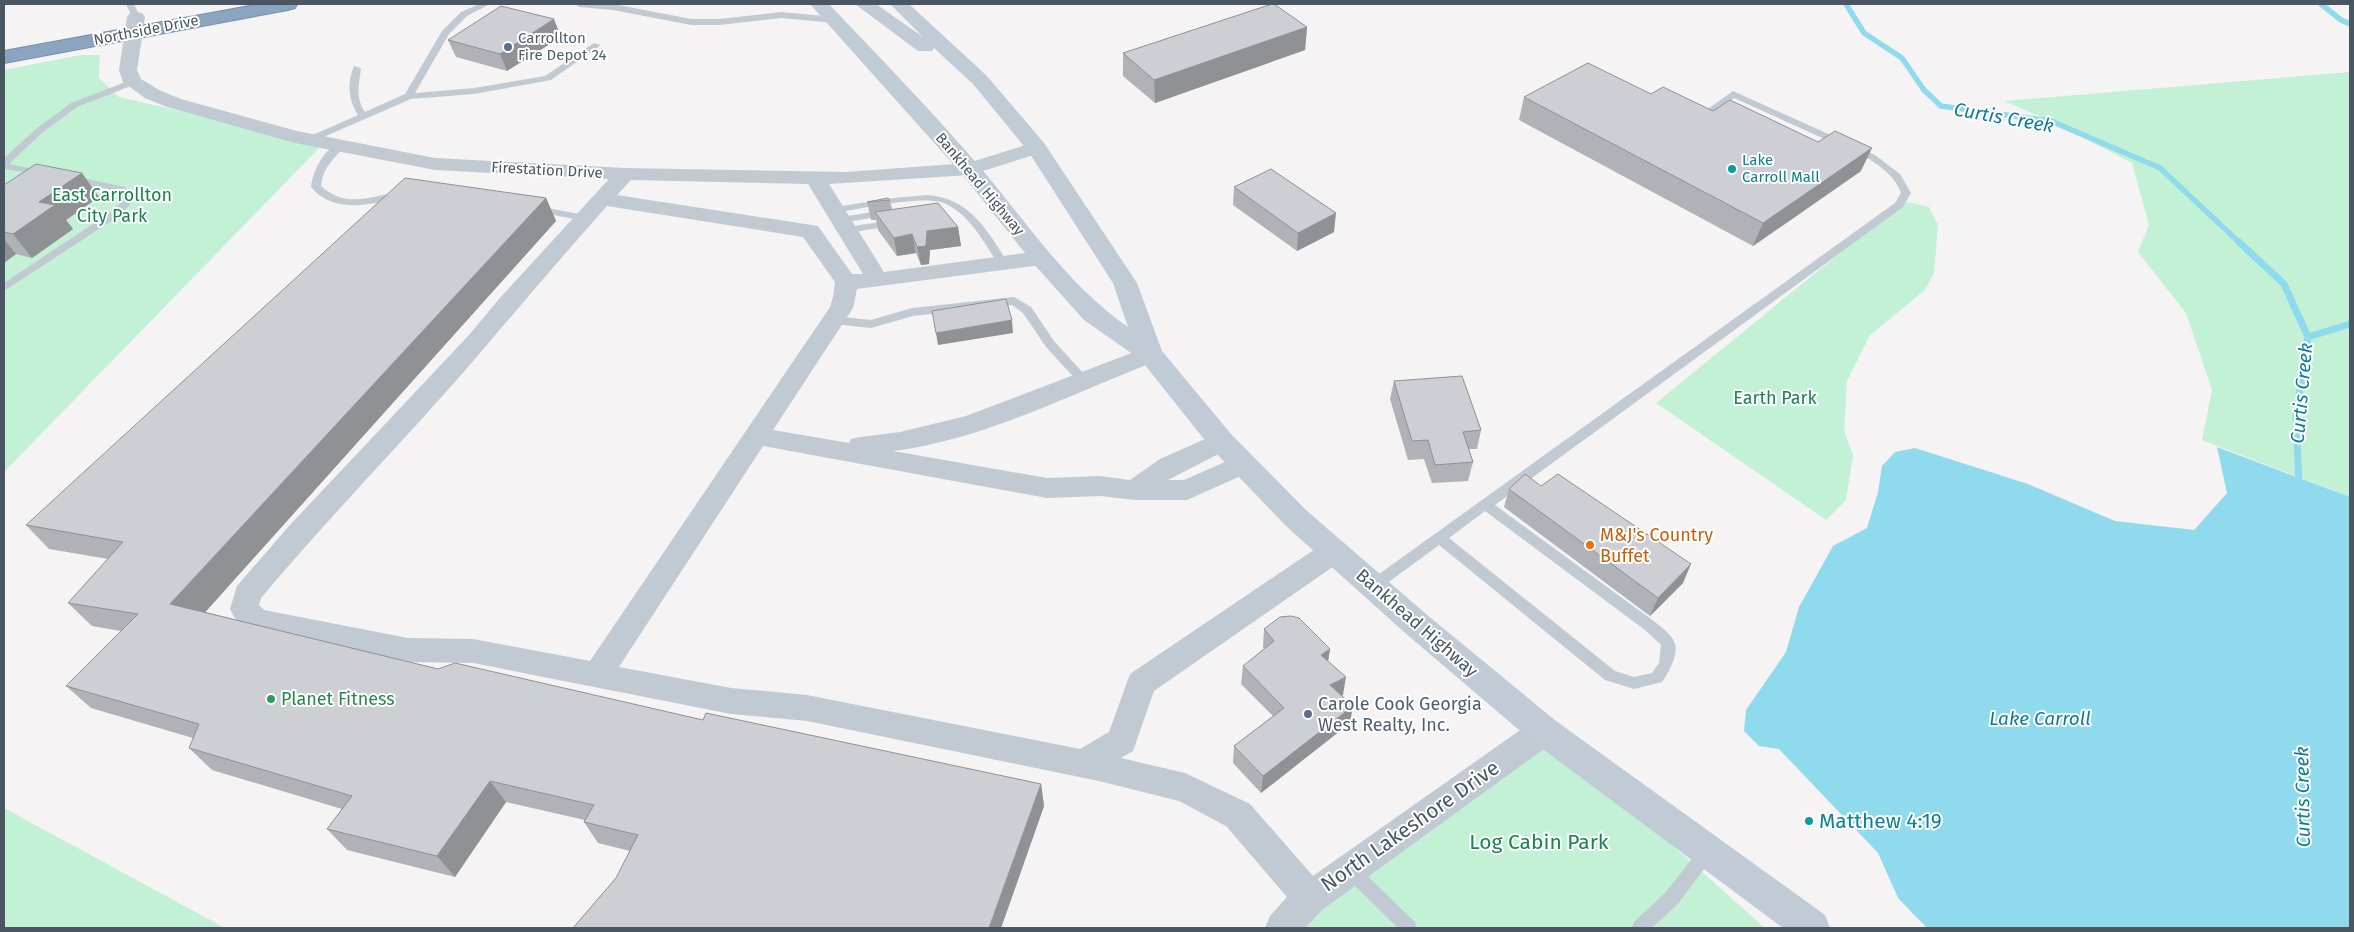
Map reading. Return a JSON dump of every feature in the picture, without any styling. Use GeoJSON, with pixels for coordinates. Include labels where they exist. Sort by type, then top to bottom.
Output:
{"type":"FeatureCollection","features":[{"type":"Feature","properties":{"kind":"highway","name":"Northside Drive"},"geometry":{"type":"LineString","coordinates":[[4,42],[209,4]]}},
{"type":"Feature","properties":{"kind":"highway","name":"Northside Drive"},"geometry":{"type":"LineString","coordinates":[[4,57],[133,18],[288,4]]}},
{"type":"Feature","properties":{"kind":"main road","name":"Bankhead Highway"},"geometry":{"type":"LineString","coordinates":[[819,4],[970,168],[1041,258],[1093,314],[1150,354],[1221,441],[1296,518],[1544,731],[1812,928]]}},
{"type":"Feature","properties":{"kind":"main road"},"geometry":{"type":"LineString","coordinates":[[864,4],[988,89]]}},
{"type":"Feature","properties":{"kind":"main road","name":"Bankhead Highway"},"geometry":{"type":"LineString","coordinates":[[899,4],[952,52],[988,89],[1036,148],[1125,283],[1150,354]]}},
{"type":"Feature","properties":{"kind":"street"},"geometry":{"type":"LineString","coordinates":[[133,18],[128,70],[133,82]]}},
{"type":"Feature","properties":{"kind":"street","name":"Firestation Drive"},"geometry":{"type":"LineString","coordinates":[[133,82],[152,94],[174,103],[309,140],[435,164],[624,174],[846,178],[970,168],[1036,148]]}},
{"type":"Feature","properties":{"kind":"street"},"geometry":{"type":"LineString","coordinates":[[624,174],[507,304],[477,341],[299,533],[247,594],[244,609],[256,620],[398,648],[473,651],[732,700],[807,708],[1083,764],[1185,788],[1238,815],[1310,898]]}},
{"type":"Feature","properties":{"kind":"street"},"geometry":{"type":"LineString","coordinates":[[814,178],[878,280]]}},
{"type":"Feature","properties":{"kind":"street"},"geometry":{"type":"LineString","coordinates":[[593,208],[810,231],[846,282],[845,297],[833,320],[597,675]]}},
{"type":"Feature","properties":{"kind":"street"},"geometry":{"type":"LineString","coordinates":[[846,282],[878,280],[1041,258]]}},
{"type":"Feature","properties":{"kind":"street"},"geometry":{"type":"LineString","coordinates":[[827,449],[907,442],[944,433],[1025,406],[1082,380],[1150,354]]}},
{"type":"Feature","properties":{"kind":"street"},"geometry":{"type":"LineString","coordinates":[[756,436],[1030,486],[1100,486],[1135,490],[1187,490],[1243,464]]}},
{"type":"Feature","properties":{"kind":"street"},"geometry":{"type":"LineString","coordinates":[[1135,490],[1169,466],[1221,441]]}},
{"type":"Feature","properties":{"kind":"street"},"geometry":{"type":"LineString","coordinates":[[1083,764],[1122,741],[1141,683],[1334,551]]}},
{"type":"Feature","properties":{"kind":"street","name":"North Lakeshore Drive"},"geometry":{"type":"LineString","coordinates":[[1282,928],[1310,898],[1544,731]]}},
{"type":"Feature","properties":{"kind":"lane"},"geometry":{"type":"LineString","coordinates":[[409,96],[445,33],[464,14],[486,4]]}},
{"type":"Feature","properties":{"kind":"lane"},"geometry":{"type":"LineString","coordinates":[[580,4],[613,7],[691,22],[719,22],[781,15],[835,20]]}},
{"type":"Feature","properties":{"kind":"lane"},"geometry":{"type":"LineString","coordinates":[[309,140],[409,96],[474,91],[548,78],[598,44]]}},
{"type":"Feature","properties":{"kind":"lane"},"geometry":{"type":"LineString","coordinates":[[357,68],[353,94],[355,105],[363,116]]}},
{"type":"Feature","properties":{"kind":"lane"},"geometry":{"type":"LineString","coordinates":[[4,165],[39,131],[74,105],[133,82]]}},
{"type":"Feature","properties":{"kind":"lane"},"geometry":{"type":"LineString","coordinates":[[1373,586],[1899,205],[1906,193],[1902,182],[1890,170],[1872,157],[1733,94],[1697,120]]}},
{"type":"Feature","properties":{"kind":"lane"},"geometry":{"type":"LineString","coordinates":[[340,146],[320,165],[316,176],[316,187],[324,197],[336,202],[363,203],[412,194]]}},
{"type":"Feature","properties":{"kind":"lane"},"geometry":{"type":"LineString","coordinates":[[4,165],[120,189],[127,195],[126,203],[118,212],[4,288]]}},
{"type":"Feature","properties":{"kind":"lane"},"geometry":{"type":"LineString","coordinates":[[841,220],[922,197],[949,201],[958,213],[989,242],[1004,263]]}},
{"type":"Feature","properties":{"kind":"lane"},"geometry":{"type":"LineString","coordinates":[[526,208],[593,208]]}},
{"type":"Feature","properties":{"kind":"lane"},"geometry":{"type":"LineString","coordinates":[[841,220],[905,221]]}},
{"type":"Feature","properties":{"kind":"lane"},"geometry":{"type":"LineString","coordinates":[[833,320],[871,324],[912,312],[972,304],[1014,301],[1027,310],[1050,344],[1082,380]]}},
{"type":"Feature","properties":{"kind":"lane"},"geometry":{"type":"LineString","coordinates":[[1440,538],[1610,676],[1634,683],[1657,678],[1666,664],[1668,643],[1650,626],[1486,505]]}},
{"type":"Feature","properties":{"kind":"lane"},"geometry":{"type":"LineString","coordinates":[[1640,928],[1671,899],[1708,851]]}},
{"type":"Feature","properties":{"kind":"lane"},"geometry":{"type":"LineString","coordinates":[[1349,869],[1409,928]]}},
{"type":"Feature","properties":{"kind":"green space","name":"East Carrollton City Park"},"geometry":{"type":"Polygon","coordinates":[[[81,55],[100,55],[99,78],[119,97],[323,144],[4,472],[4,70],[81,55]]]}},
{"type":"Feature","properties":{"kind":"green space"},"geometry":{"type":"Polygon","coordinates":[[[2350,72],[2350,497],[2202,440],[2212,390],[2186,313],[2138,252],[2149,225],[2132,163],[2051,121],[2004,101],[2350,72]]]}},
{"type":"Feature","properties":{"kind":"green space","name":"Earth Park"},"geometry":{"type":"Polygon","coordinates":[[[1908,202],[1929,207],[1938,225],[1934,273],[1925,290],[1870,335],[1847,381],[1844,431],[1853,455],[1846,500],[1826,520],[1656,403],[1899,205],[1908,202]]]}},
{"type":"Feature","properties":{"kind":"green space","name":"Log Cabin Park"},"geometry":{"type":"Polygon","coordinates":[[[1544,731],[1765,928],[1281,928],[1544,731]]]}},
{"type":"Feature","properties":{"kind":"green space"},"geometry":{"type":"Polygon","coordinates":[[[4,808],[225,928],[4,928],[4,808]]]}},
{"type":"Feature","properties":{"kind":"water","name":"Lake Carroll"},"geometry":{"type":"Polygon","coordinates":[[[2217,447],[2350,497],[2350,928],[1927,928],[1898,898],[1878,853],[1779,749],[1759,746],[1744,731],[1746,710],[1786,652],[1799,607],[1833,546],[1867,528],[1878,492],[1882,466],[1895,452],[1915,448],[2028,484],[2115,521],[2194,530],[2227,493],[2217,447]]]}},
{"type":"Feature","properties":{"kind":"building"},"geometry":{"type":"Polygon","coordinates":[[[1272,4],[1307,27],[1154,80],[1123,53],[1272,4]]]}},
{"type":"Feature","properties":{"kind":"building"},"geometry":{"type":"Polygon","coordinates":[[[501,6],[554,19],[500,54],[448,40],[501,6]]]}},
{"type":"Feature","properties":{"kind":"building","name":"Lake Carroll Mall"},"geometry":{"type":"Polygon","coordinates":[[[1588,63],[1651,94],[1663,87],[1713,111],[1730,100],[1818,142],[1835,131],[1872,148],[1763,223],[1524,97],[1588,63]]]}},
{"type":"Feature","properties":{"kind":"building"},"geometry":{"type":"Polygon","coordinates":[[[36,164],[82,173],[39,202],[55,205],[13,234],[4,232],[4,185],[36,164]]]}},
{"type":"Feature","properties":{"kind":"building"},"geometry":{"type":"Polygon","coordinates":[[[1271,169],[1336,213],[1298,233],[1234,187],[1271,169]]]}},
{"type":"Feature","properties":{"kind":"building"},"geometry":{"type":"Polygon","coordinates":[[[405,178],[546,198],[170,604],[438,669],[455,663],[703,720],[706,713],[1041,784],[989,928],[573,928],[616,878],[638,835],[584,822],[594,805],[490,781],[437,856],[327,829],[352,796],[189,748],[199,724],[66,686],[138,614],[68,603],[123,542],[26,525],[405,178]]]}},
{"type":"Feature","properties":{"kind":"building"},"geometry":{"type":"Polygon","coordinates":[[[888,198],[890,200],[867,202],[888,198]]]}},
{"type":"Feature","properties":{"kind":"building"},"geometry":{"type":"Polygon","coordinates":[[[938,203],[958,227],[927,231],[926,246],[917,247],[912,234],[894,238],[875,212],[938,203]]]}},
{"type":"Feature","properties":{"kind":"building"},"geometry":{"type":"Polygon","coordinates":[[[1006,299],[1012,320],[936,333],[932,311],[1006,299]]]}},
{"type":"Feature","properties":{"kind":"building"},"geometry":{"type":"Polygon","coordinates":[[[1462,376],[1481,430],[1463,432],[1473,462],[1435,465],[1428,440],[1412,441],[1394,381],[1462,376]]]}},
{"type":"Feature","properties":{"kind":"building"},"geometry":{"type":"Polygon","coordinates":[[[1525,474],[1541,486],[1558,474],[1691,564],[1658,598],[1509,489],[1525,474]]]}},
{"type":"Feature","properties":{"kind":"building"},"geometry":{"type":"Polygon","coordinates":[[[1291,616],[1299,618],[1330,649],[1321,655],[1346,677],[1330,685],[1353,706],[1263,776],[1234,746],[1284,708],[1243,666],[1274,641],[1264,629],[1280,617],[1291,616]]]}},
{"type":"Feature","properties":{"kind":"waterway","name":"Curtis Creek"},"geometry":{"type":"LineString","coordinates":[[1846,4],[1864,33],[1902,58],[1924,90],[1941,106],[2051,121],[2160,168],[2240,243]]}},
{"type":"Feature","properties":{"kind":"waterway"},"geometry":{"type":"LineString","coordinates":[[2321,4],[2341,20],[2350,24]]}},
{"type":"Feature","properties":{"kind":"waterway","name":"Curtis Creek"},"geometry":{"type":"LineString","coordinates":[[2239,242],[2284,284],[2308,337]]}},
{"type":"Feature","properties":{"kind":"waterway"},"geometry":{"type":"LineString","coordinates":[[2308,337],[2350,324]]}},
{"type":"Feature","properties":{"kind":"waterway","name":"Curtis Creek"},"geometry":{"type":"LineString","coordinates":[[2299,486],[2296,416],[2308,337]]}},
{"type":"Feature","properties":{"kind":"place","name":"Carrollton Fire Depot 24"},"geometry":{"type":"Point","coordinates":[508,47]}},
{"type":"Feature","properties":{"kind":"place","name":"Lake Carroll Mall"},"geometry":{"type":"Point","coordinates":[1732,169]}},
{"type":"Feature","properties":{"kind":"place","name":"M&J's Country Buffet"},"geometry":{"type":"Point","coordinates":[1590,545]}},
{"type":"Feature","properties":{"kind":"place","name":"Planet Fitness"},"geometry":{"type":"Point","coordinates":[271,699]}},
{"type":"Feature","properties":{"kind":"place","name":"Carole Cook Georgia West Realty, Inc."},"geometry":{"type":"Point","coordinates":[1308,714]}},
{"type":"Feature","properties":{"kind":"place","name":"Matthew 4:19"},"geometry":{"type":"Point","coordinates":[1809,821]}}]}
